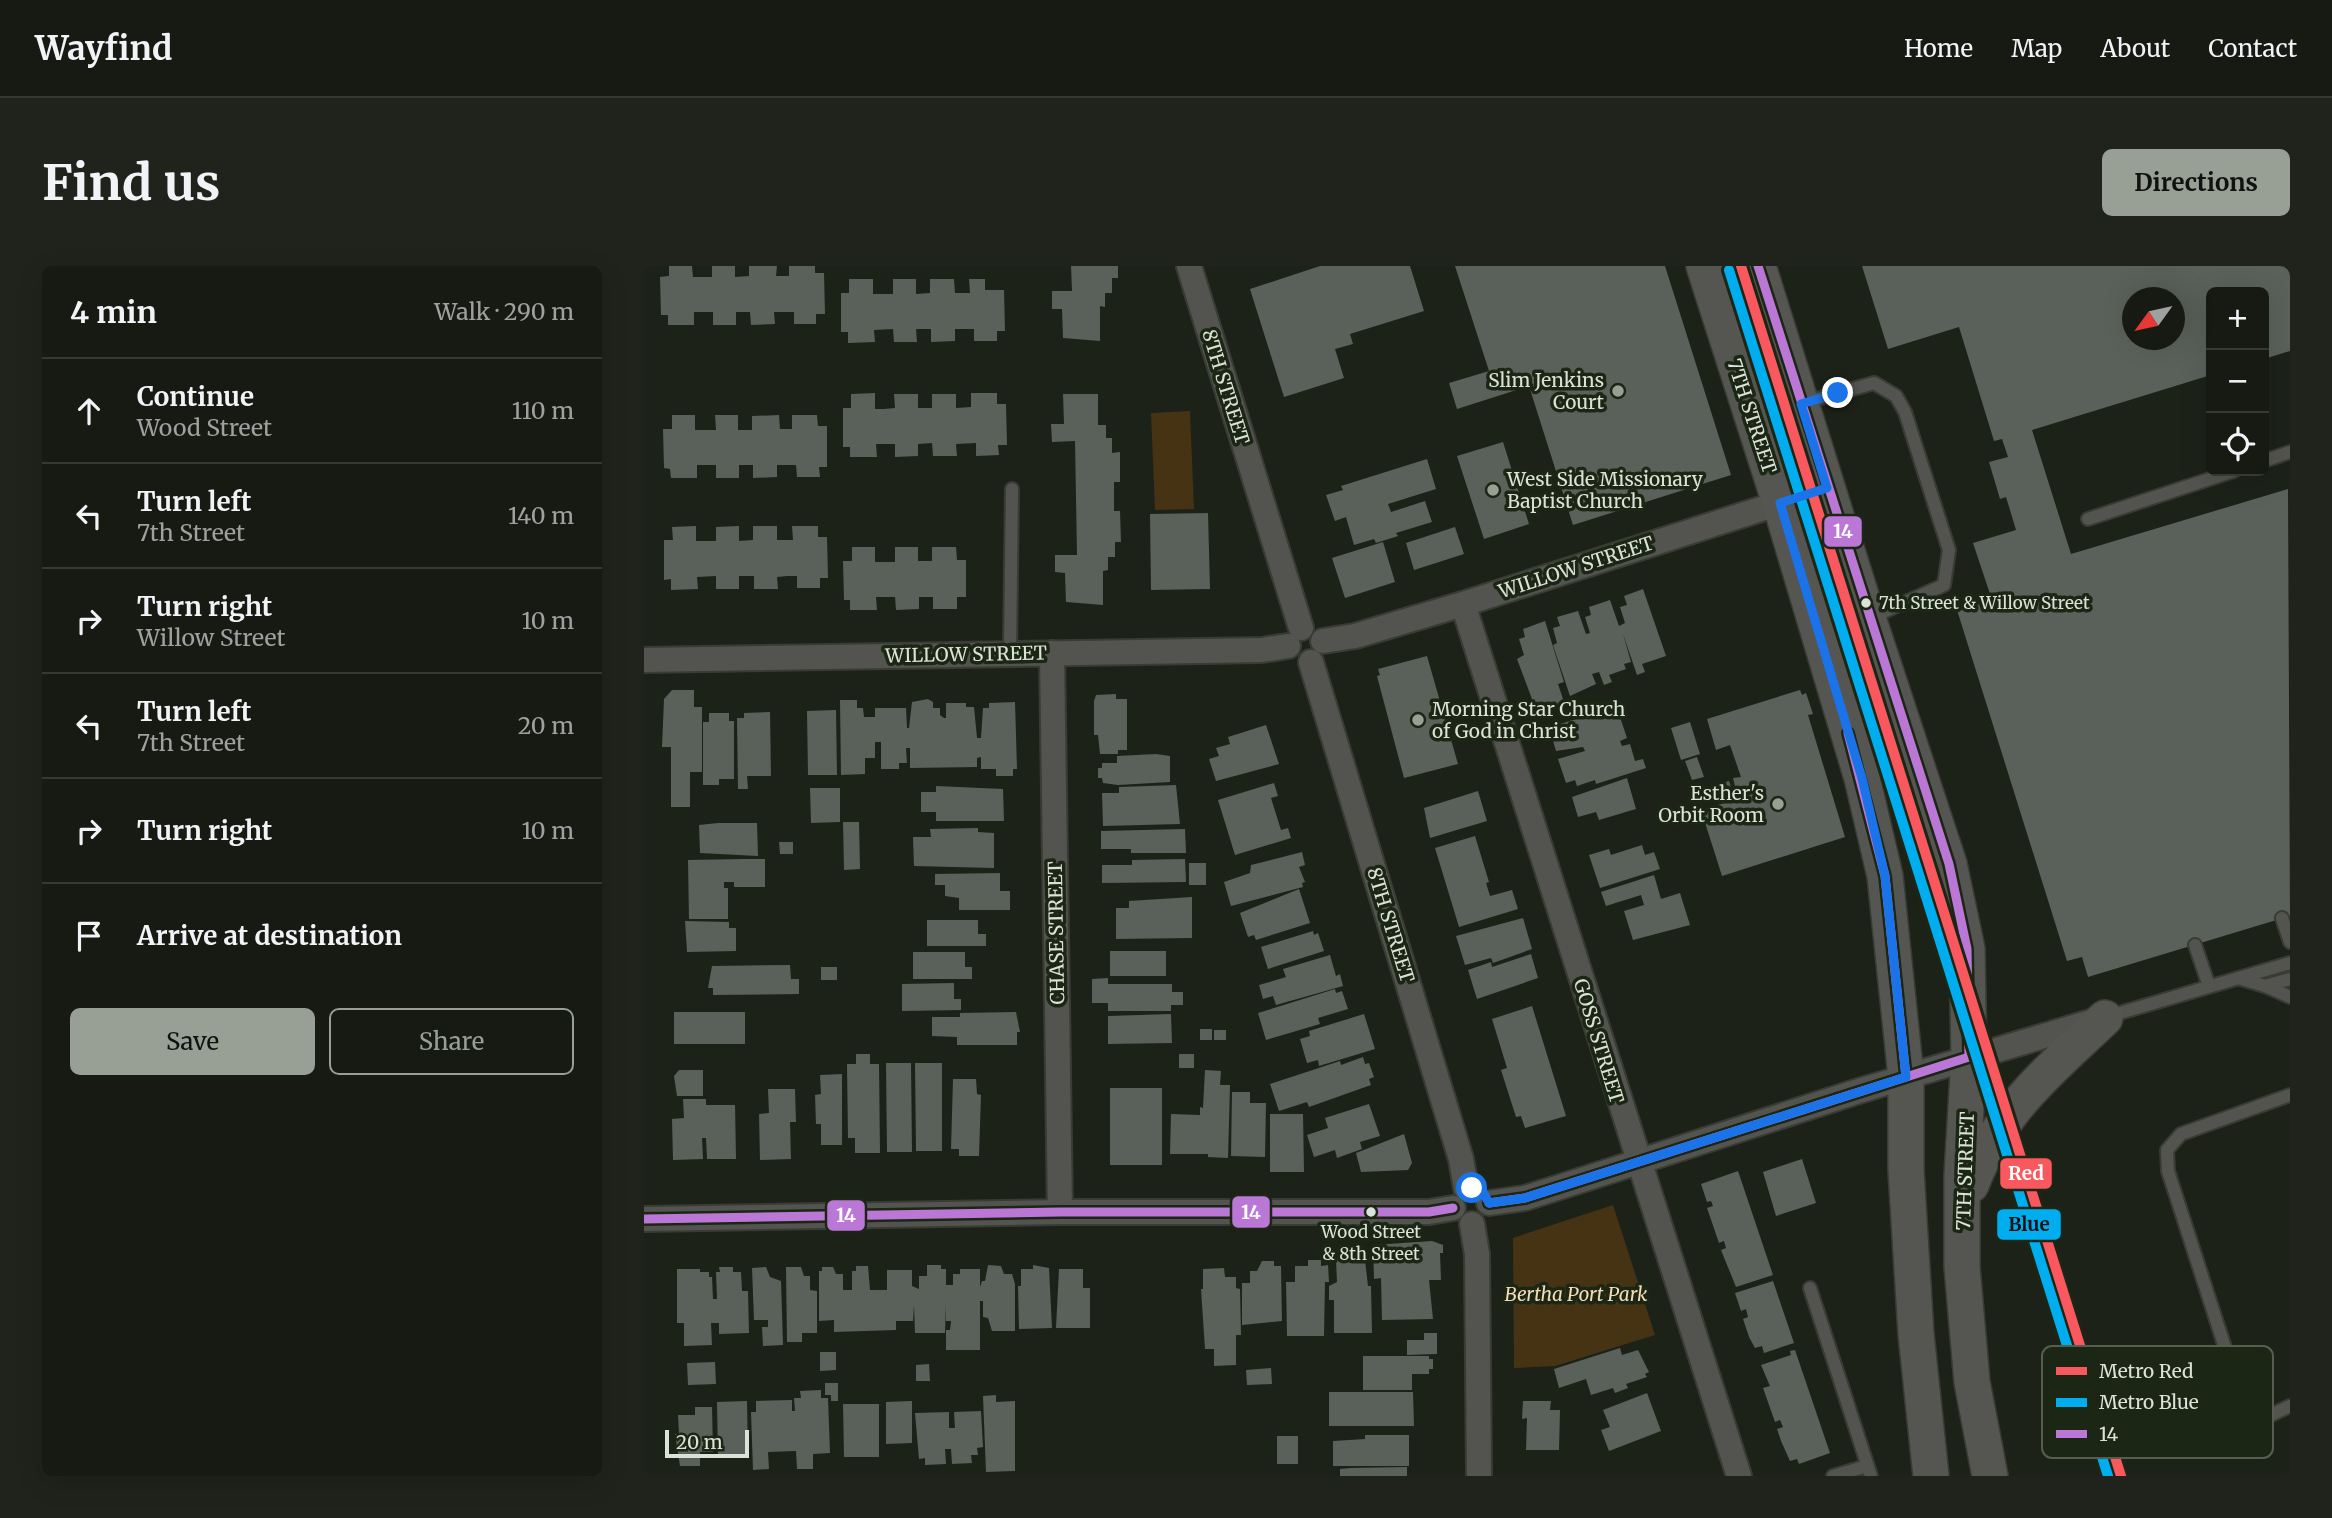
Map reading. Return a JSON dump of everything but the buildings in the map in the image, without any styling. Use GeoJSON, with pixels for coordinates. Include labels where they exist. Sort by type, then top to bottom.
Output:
{"type":"FeatureCollection","features":[{"type":"Feature","properties":{"kind":"main road","name":"7TH STREET"},"geometry":{"type":"LineString","coordinates":[[1704,266],[1780,503],[1862,778],[1885,876],[1906,1077],[1906,1170],[1916,1334],[1931,1476]]}},
{"type":"Feature","properties":{"kind":"main road","name":"7TH STREET"},"geometry":{"type":"LineString","coordinates":[[1758,266],[1868,618],[1950,864],[1967,949],[1969,1057],[1962,1208],[1966,1331],[1990,1476]]}},
{"type":"Feature","properties":{"kind":"main road"},"geometry":{"type":"LineString","coordinates":[[1962,1208],[1984,1152],[2008,1114],[2105,1018]]}},
{"type":"Feature","properties":{"kind":"street","name":"8TH STREET"},"geometry":{"type":"LineString","coordinates":[[1189,266],[1294,637]]}},
{"type":"Feature","properties":{"kind":"street","name":"WILLOW STREET"},"geometry":{"type":"LineString","coordinates":[[1317,652],[1356,636],[1827,488]]}},
{"type":"Feature","properties":{"kind":"street","name":"GOSS STREET"},"geometry":{"type":"LineString","coordinates":[[1462,604],[1739,1476]]}},
{"type":"Feature","properties":{"kind":"street"},"geometry":{"type":"LineString","coordinates":[[1315,629],[1317,652],[1296,660],[1294,637],[1315,629]]}},
{"type":"Feature","properties":{"kind":"street","name":"WILLOW STREET"},"geometry":{"type":"LineString","coordinates":[[644,660],[1262,650],[1294,637]]}},
{"type":"Feature","properties":{"kind":"street","name":"8TH STREET"},"geometry":{"type":"LineString","coordinates":[[1317,652],[1461,1159],[1464,1207],[1477,1254],[1479,1476]]}},
{"type":"Feature","properties":{"kind":"street","name":"CHASE STREET"},"geometry":{"type":"LineString","coordinates":[[1052,653],[1060,1212]]}},
{"type":"Feature","properties":{"kind":"street"},"geometry":{"type":"LineString","coordinates":[[644,1219],[1060,1212],[1429,1212],[1464,1207],[1478,1189],[1489,1203],[1525,1198],[1969,1057],[2105,1018]]}},
{"type":"Feature","properties":{"kind":"lane"},"geometry":{"type":"LineString","coordinates":[[1801,404],[1874,383],[1896,396],[1905,411],[1949,550],[1944,586],[1868,618]]}},
{"type":"Feature","properties":{"kind":"lane"},"geometry":{"type":"LineString","coordinates":[[2269,459],[2290,452]]}},
{"type":"Feature","properties":{"kind":"lane"},"geometry":{"type":"LineString","coordinates":[[2088,519],[2219,476]]}},
{"type":"Feature","properties":{"kind":"lane"},"geometry":{"type":"LineString","coordinates":[[1010,654],[1012,489]]}},
{"type":"Feature","properties":{"kind":"lane"},"geometry":{"type":"LineString","coordinates":[[2281,918],[2290,942]]}},
{"type":"Feature","properties":{"kind":"lane"},"geometry":{"type":"LineString","coordinates":[[2195,945],[2209,986]]}},
{"type":"Feature","properties":{"kind":"lane"},"geometry":{"type":"LineString","coordinates":[[2105,1018],[2290,962]]}},
{"type":"Feature","properties":{"kind":"lane"},"geometry":{"type":"LineString","coordinates":[[2238,978],[2290,997]]}},
{"type":"Feature","properties":{"kind":"lane"},"geometry":{"type":"LineString","coordinates":[[2265,986],[2290,979]]}},
{"type":"Feature","properties":{"kind":"lane"},"geometry":{"type":"LineString","coordinates":[[2225,1346],[2168,1171],[2167,1150],[2181,1134],[2290,1095]]}},
{"type":"Feature","properties":{"kind":"lane"},"geometry":{"type":"LineString","coordinates":[[1810,1288],[1869,1471],[1833,1476]]}},
{"type":"Feature","properties":{"kind":"lane"},"geometry":{"type":"LineString","coordinates":[[2273,1414],[2290,1406]]}},
{"type":"Feature","properties":{"kind":"green space"},"geometry":{"type":"Polygon","coordinates":[[[1190,411],[1194,509],[1155,510],[1151,413],[1190,411]]]}},
{"type":"Feature","properties":{"kind":"green space","name":"Bertha Port Park"},"geometry":{"type":"Polygon","coordinates":[[[1613,1205],[1655,1335],[1555,1366],[1514,1368],[1513,1238],[1613,1205]]]}},
{"type":"Feature","properties":{"kind":"metro line","name":"Red"},"geometry":{"type":"LineString","coordinates":[[1741,266],[2080,1346]]}},
{"type":"Feature","properties":{"kind":"metro line","name":"Blue"},"geometry":{"type":"LineString","coordinates":[[1729,270],[2067,1346]]}},
{"type":"Feature","properties":{"kind":"metro line","name":"Blue"},"geometry":{"type":"LineString","coordinates":[[2102,1458],[2108,1476]]}},
{"type":"Feature","properties":{"kind":"metro line","name":"Red"},"geometry":{"type":"LineString","coordinates":[[2115,1458],[2121,1476]]}},
{"type":"Feature","properties":{"kind":"transit line","name":"14"},"geometry":{"type":"LineString","coordinates":[[1489,1203],[1525,1198],[1969,1057],[1967,949],[1949,864],[1758,266]]}},
{"type":"Feature","properties":{"kind":"transit line","name":"14"},"geometry":{"type":"LineString","coordinates":[[1848,733],[1885,876],[1906,1077]]}},
{"type":"Feature","properties":{"kind":"transit line","name":"14"},"geometry":{"type":"LineString","coordinates":[[644,1219],[1060,1212],[1429,1212],[1453,1208]]}},
{"type":"Feature","properties":{"kind":"place","name":"Slim Jenkins Court"},"geometry":{"type":"Point","coordinates":[1618,391]}},
{"type":"Feature","properties":{"kind":"place","name":"West Side Missionary Baptist Church"},"geometry":{"type":"Point","coordinates":[1493,490]}},
{"type":"Feature","properties":{"kind":"place","name":"7th Street & Willow Street"},"geometry":{"type":"Point","coordinates":[1866,603]}},
{"type":"Feature","properties":{"kind":"place","name":"Morning Star Church of God in Christ"},"geometry":{"type":"Point","coordinates":[1418,720]}},
{"type":"Feature","properties":{"kind":"place","name":"Esther's Orbit Room"},"geometry":{"type":"Point","coordinates":[1778,804]}},
{"type":"Feature","properties":{"kind":"place","name":"Wood Street & 8th Street"},"geometry":{"type":"Point","coordinates":[1371,1212]}},
{"type":"Feature","properties":{"kind":"route"},"geometry":{"type":"LineString","coordinates":[[1472,1188],[1483,1192],[1489,1203],[1525,1198],[1906,1077],[1885,876],[1862,778],[1780,503],[1827,488],[1801,404],[1838,393]]}}]}
